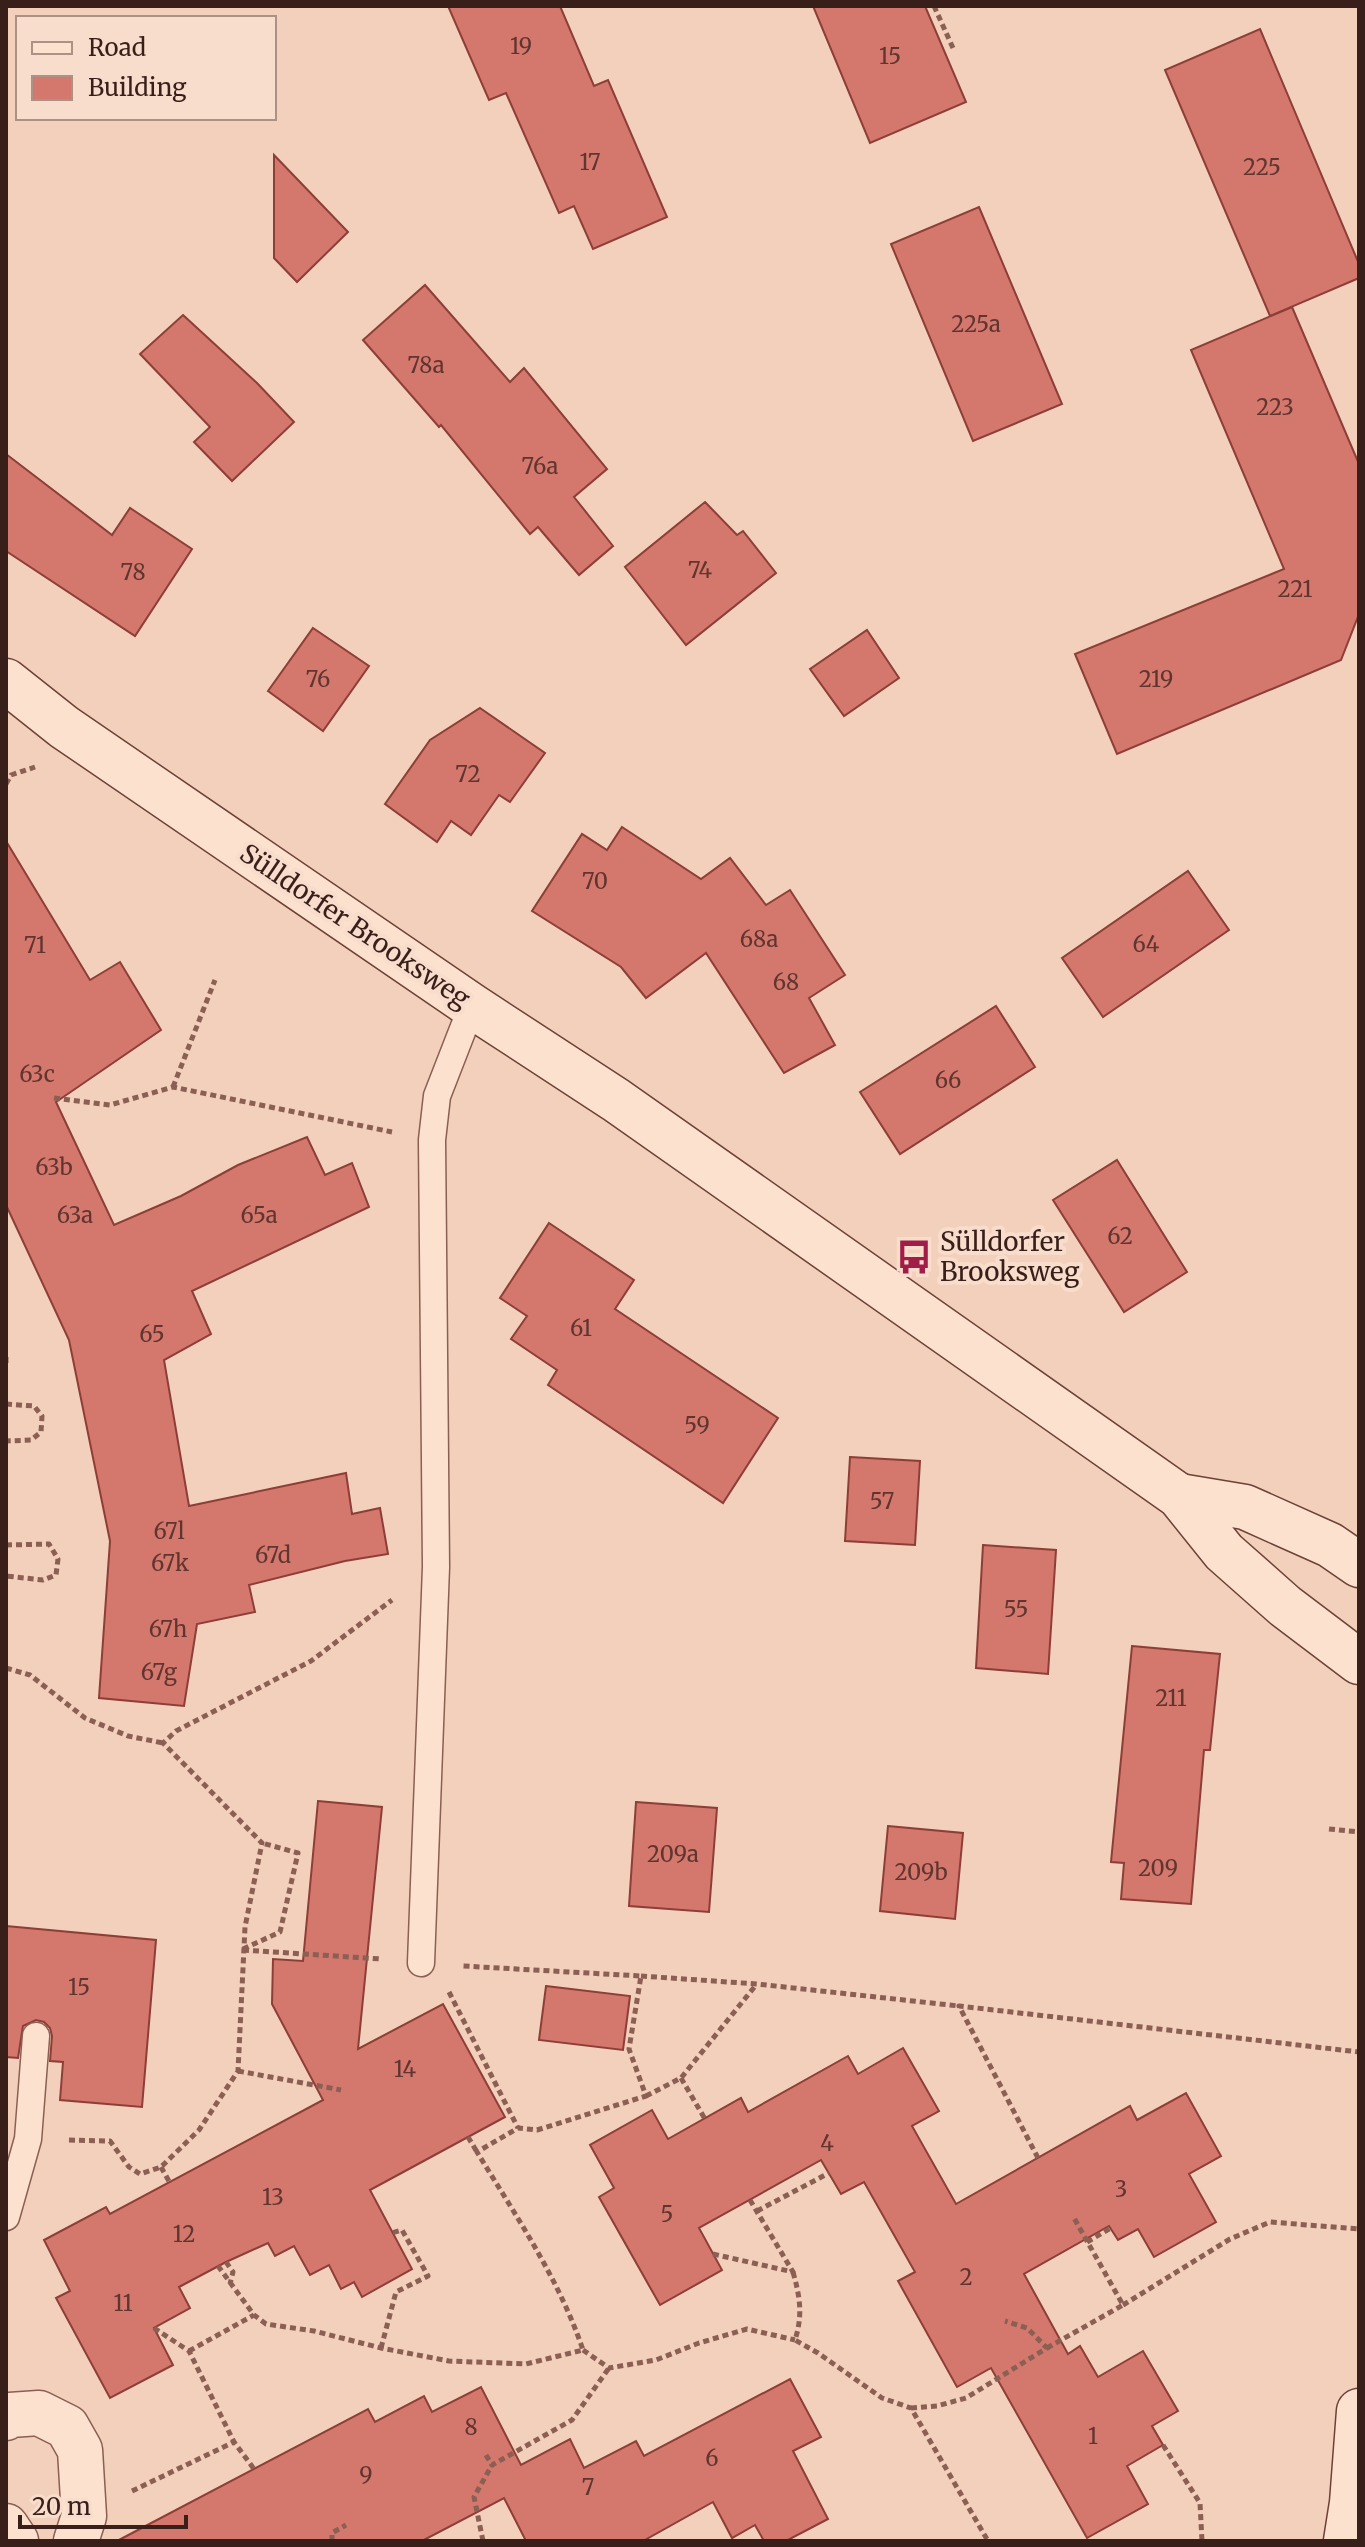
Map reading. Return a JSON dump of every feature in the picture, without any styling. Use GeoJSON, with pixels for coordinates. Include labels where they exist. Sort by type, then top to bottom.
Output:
{"type":"FeatureCollection","features":[{"type":"Feature","properties":{"kind":"street","name":"Sülldorfer Brooksweg"},"geometry":{"type":"LineString","coordinates":[[6,681],[64,727],[472,1006],[616,1100],[1179,1496],[1224,1552],[1285,1606],[1359,1662]]}},
{"type":"Feature","properties":{"kind":"street","name":"Sülldorfer Brooksweg"},"geometry":{"type":"LineString","coordinates":[[1179,1496],[1245,1507],[1330,1545],[1359,1565]]}},
{"type":"Feature","properties":{"kind":"street"},"geometry":{"type":"LineString","coordinates":[[7,2411],[39,2413],[67,2427],[80,2450],[80,2528]]}},
{"type":"Feature","properties":{"kind":"street"},"geometry":{"type":"LineString","coordinates":[[1346,2541],[1359,2411]]}},
{"type":"Feature","properties":{"kind":"street"},"geometry":{"type":"LineString","coordinates":[[6,2526],[16,2541]]}},
{"type":"Feature","properties":{"kind":"lane"},"geometry":{"type":"LineString","coordinates":[[421,1963],[436,1567],[432,1140],[437,1096],[472,1006]]}},
{"type":"Feature","properties":{"kind":"lane"},"geometry":{"type":"LineString","coordinates":[[6,2217],[28,2139],[36,2036]]}},
{"type":"Feature","properties":{"kind":"path"},"geometry":{"type":"LineString","coordinates":[[934,6],[953,48]]}},
{"type":"Feature","properties":{"kind":"path"},"geometry":{"type":"LineString","coordinates":[[6,784],[11,775],[38,766]]}},
{"type":"Feature","properties":{"kind":"path"},"geometry":{"type":"LineString","coordinates":[[173,1087],[215,980]]}},
{"type":"Feature","properties":{"kind":"path"},"geometry":{"type":"LineString","coordinates":[[54,1098],[110,1105],[173,1087],[432,1140]]}},
{"type":"Feature","properties":{"kind":"path"},"geometry":{"type":"LineString","coordinates":[[6,1357],[6,1364]]}},
{"type":"Feature","properties":{"kind":"path"},"geometry":{"type":"LineString","coordinates":[[6,1404],[34,1406],[42,1416],[41,1432],[31,1440],[6,1441]]}},
{"type":"Feature","properties":{"kind":"path"},"geometry":{"type":"LineString","coordinates":[[6,1545],[49,1544],[58,1559],[56,1575],[43,1580],[6,1576]]}},
{"type":"Feature","properties":{"kind":"path"},"geometry":{"type":"LineString","coordinates":[[163,1743],[176,1731],[311,1661],[436,1567]]}},
{"type":"Feature","properties":{"kind":"path"},"geometry":{"type":"LineString","coordinates":[[6,1668],[30,1675],[85,1718],[128,1736],[163,1743],[262,1843],[298,1853],[280,1932],[243,1950]]}},
{"type":"Feature","properties":{"kind":"path"},"geometry":{"type":"LineString","coordinates":[[1329,1829],[1359,1832]]}},
{"type":"Feature","properties":{"kind":"path"},"geometry":{"type":"LineString","coordinates":[[28,2139],[110,2141],[129,2167],[140,2174],[161,2167],[199,2130],[238,2071],[245,1927],[262,1843]]}},
{"type":"Feature","properties":{"kind":"path"},"geometry":{"type":"LineString","coordinates":[[243,1950],[757,1984],[1359,2052]]}},
{"type":"Feature","properties":{"kind":"path"},"geometry":{"type":"LineString","coordinates":[[421,1963],[444,1983],[518,2128]]}},
{"type":"Feature","properties":{"kind":"path"},"geometry":{"type":"LineString","coordinates":[[641,1976],[629,2049],[646,2096]]}},
{"type":"Feature","properties":{"kind":"path"},"geometry":{"type":"LineString","coordinates":[[477,2152],[518,2128],[537,2130],[646,2096],[681,2078],[757,1984]]}},
{"type":"Feature","properties":{"kind":"path"},"geometry":{"type":"LineString","coordinates":[[959,2006],[1038,2158]]}},
{"type":"Feature","properties":{"kind":"path"},"geometry":{"type":"LineString","coordinates":[[238,2071],[341,2090]]}},
{"type":"Feature","properties":{"kind":"path"},"geometry":{"type":"LineString","coordinates":[[681,2078],[705,2119]]}},
{"type":"Feature","properties":{"kind":"path"},"geometry":{"type":"LineString","coordinates":[[468,2137],[565,2301],[583,2350],[609,2368],[656,2360],[747,2329],[795,2340],[882,2398],[911,2408],[937,2406],[966,2398],[1230,2239],[1270,2222],[1359,2229]]}},
{"type":"Feature","properties":{"kind":"path"},"geometry":{"type":"LineString","coordinates":[[161,2167],[170,2183]]}},
{"type":"Feature","properties":{"kind":"path"},"geometry":{"type":"LineString","coordinates":[[757,2211],[829,2173]]}},
{"type":"Feature","properties":{"kind":"path"},"geometry":{"type":"LineString","coordinates":[[750,2200],[793,2272],[801,2298],[801,2321],[795,2340]]}},
{"type":"Feature","properties":{"kind":"path"},"geometry":{"type":"LineString","coordinates":[[1074,2218],[1123,2305]]}},
{"type":"Feature","properties":{"kind":"path"},"geometry":{"type":"LineString","coordinates":[[1087,2242],[1111,2228]]}},
{"type":"Feature","properties":{"kind":"path"},"geometry":{"type":"LineString","coordinates":[[381,2348],[396,2292],[428,2276],[402,2230],[392,2233]]}},
{"type":"Feature","properties":{"kind":"path"},"geometry":{"type":"LineString","coordinates":[[713,2254],[793,2272]]}},
{"type":"Feature","properties":{"kind":"path"},"geometry":{"type":"LineString","coordinates":[[226,2262],[233,2272],[229,2285]]}},
{"type":"Feature","properties":{"kind":"path"},"geometry":{"type":"LineString","coordinates":[[218,2266],[229,2285],[254,2315],[266,2324],[314,2331],[449,2361],[526,2364],[583,2350]]}},
{"type":"Feature","properties":{"kind":"path"},"geometry":{"type":"LineString","coordinates":[[189,2351],[254,2315]]}},
{"type":"Feature","properties":{"kind":"path"},"geometry":{"type":"LineString","coordinates":[[1005,2321],[1027,2328],[1047,2348]]}},
{"type":"Feature","properties":{"kind":"path"},"geometry":{"type":"LineString","coordinates":[[154,2328],[189,2351],[234,2442],[254,2469]]}},
{"type":"Feature","properties":{"kind":"path"},"geometry":{"type":"LineString","coordinates":[[483,2541],[474,2497],[492,2465],[572,2420],[609,2368]]}},
{"type":"Feature","properties":{"kind":"path"},"geometry":{"type":"LineString","coordinates":[[911,2408],[988,2541]]}},
{"type":"Feature","properties":{"kind":"path"},"geometry":{"type":"LineString","coordinates":[[80,2528],[234,2442]]}},
{"type":"Feature","properties":{"kind":"path"},"geometry":{"type":"LineString","coordinates":[[1163,2445],[1200,2503],[1202,2541]]}},
{"type":"Feature","properties":{"kind":"path"},"geometry":{"type":"LineString","coordinates":[[486,2455],[492,2465]]}},
{"type":"Feature","properties":{"kind":"path"},"geometry":{"type":"LineString","coordinates":[[332,2541],[332,2533],[346,2525]]}},
{"type":"Feature","properties":{"kind":"building"},"geometry":{"type":"Polygon","coordinates":[[[448,6],[560,6],[594,86],[608,80],[667,217],[593,249],[574,206],[559,213],[506,93],[489,100],[448,6]]]}},
{"type":"Feature","properties":{"kind":"building"},"geometry":{"type":"Polygon","coordinates":[[[813,6],[925,6],[966,102],[870,143],[813,6]]]}},
{"type":"Feature","properties":{"kind":"building"},"geometry":{"type":"Polygon","coordinates":[[[1260,29],[1359,264],[1359,278],[1270,316],[1165,70],[1260,29]]]}},
{"type":"Feature","properties":{"kind":"building"},"geometry":{"type":"Polygon","coordinates":[[[274,155],[348,232],[297,282],[274,258],[274,155]]]}},
{"type":"Feature","properties":{"kind":"building"},"geometry":{"type":"Polygon","coordinates":[[[979,207],[1062,404],[973,441],[891,244],[979,207]]]}},
{"type":"Feature","properties":{"kind":"building"},"geometry":{"type":"Polygon","coordinates":[[[425,285],[510,382],[524,368],[607,469],[574,497],[613,546],[579,575],[538,527],[530,534],[441,425],[439,427],[363,340],[425,285]]]}},
{"type":"Feature","properties":{"kind":"building"},"geometry":{"type":"Polygon","coordinates":[[[1292,307],[1359,464],[1359,614],[1341,660],[1117,754],[1075,654],[1284,569],[1191,350],[1292,307]]]}},
{"type":"Feature","properties":{"kind":"building"},"geometry":{"type":"Polygon","coordinates":[[[183,315],[294,422],[232,481],[194,442],[210,427],[140,354],[183,315]]]}},
{"type":"Feature","properties":{"kind":"building"},"geometry":{"type":"Polygon","coordinates":[[[6,454],[112,535],[130,508],[192,549],[135,636],[6,551],[6,454]]]}},
{"type":"Feature","properties":{"kind":"building"},"geometry":{"type":"Polygon","coordinates":[[[705,502],[737,535],[743,531],[776,573],[686,645],[625,567],[705,502]]]}},
{"type":"Feature","properties":{"kind":"building"},"geometry":{"type":"Polygon","coordinates":[[[313,628],[369,666],[323,731],[268,691],[313,628]]]}},
{"type":"Feature","properties":{"kind":"building"},"geometry":{"type":"Polygon","coordinates":[[[867,630],[899,678],[844,716],[810,669],[867,630]]]}},
{"type":"Feature","properties":{"kind":"building"},"geometry":{"type":"Polygon","coordinates":[[[480,708],[545,753],[510,802],[499,795],[471,835],[451,821],[437,842],[385,804],[430,740],[480,708]]]}},
{"type":"Feature","properties":{"kind":"building"},"geometry":{"type":"Polygon","coordinates":[[[622,827],[701,879],[730,858],[766,905],[790,890],[845,975],[809,998],[835,1045],[784,1073],[706,953],[646,998],[621,967],[532,911],[582,834],[607,850],[622,827]]]}},
{"type":"Feature","properties":{"kind":"building"},"geometry":{"type":"Polygon","coordinates":[[[6,841],[90,980],[120,962],[161,1030],[56,1102],[114,1225],[181,1196],[238,1165],[307,1137],[325,1175],[352,1163],[369,1207],[192,1291],[211,1334],[164,1360],[189,1506],[346,1473],[352,1514],[380,1508],[388,1554],[345,1561],[249,1585],[255,1612],[197,1624],[184,1706],[99,1698],[110,1541],[69,1340],[6,1205],[6,841]]]}},
{"type":"Feature","properties":{"kind":"building"},"geometry":{"type":"Polygon","coordinates":[[[1188,871],[1229,930],[1103,1017],[1062,958],[1188,871]]]}},
{"type":"Feature","properties":{"kind":"building"},"geometry":{"type":"Polygon","coordinates":[[[996,1006],[1035,1067],[900,1154],[860,1092],[996,1006]]]}},
{"type":"Feature","properties":{"kind":"building"},"geometry":{"type":"Polygon","coordinates":[[[1117,1160],[1187,1272],[1124,1312],[1053,1200],[1117,1160]]]}},
{"type":"Feature","properties":{"kind":"building"},"geometry":{"type":"Polygon","coordinates":[[[549,1223],[634,1280],[615,1309],[778,1418],[723,1503],[548,1385],[557,1370],[511,1339],[527,1316],[500,1298],[549,1223]]]}},
{"type":"Feature","properties":{"kind":"building"},"geometry":{"type":"Polygon","coordinates":[[[850,1457],[920,1461],[915,1545],[845,1541],[850,1457]]]}},
{"type":"Feature","properties":{"kind":"building"},"geometry":{"type":"Polygon","coordinates":[[[983,1545],[1056,1550],[1048,1674],[976,1668],[983,1545]]]}},
{"type":"Feature","properties":{"kind":"building"},"geometry":{"type":"Polygon","coordinates":[[[1132,1646],[1220,1654],[1210,1750],[1204,1750],[1191,1904],[1121,1899],[1124,1863],[1111,1862],[1132,1646]]]}},
{"type":"Feature","properties":{"kind":"building"},"geometry":{"type":"Polygon","coordinates":[[[318,1801],[382,1807],[358,2049],[443,2004],[505,2117],[370,2190],[412,2269],[362,2297],[354,2282],[341,2289],[329,2265],[310,2275],[294,2246],[275,2256],[268,2243],[179,2287],[190,2308],[154,2328],[173,2365],[110,2398],[56,2298],[70,2291],[44,2240],[106,2207],[110,2214],[323,2100],[272,2004],[273,1959],[303,1961],[318,1801]]]}},
{"type":"Feature","properties":{"kind":"building"},"geometry":{"type":"Polygon","coordinates":[[[636,1802],[717,1808],[709,1912],[629,1906],[636,1802]]]}},
{"type":"Feature","properties":{"kind":"building"},"geometry":{"type":"Polygon","coordinates":[[[888,1826],[963,1833],[955,1919],[880,1911],[888,1826]]]}},
{"type":"Feature","properties":{"kind":"building"},"geometry":{"type":"Polygon","coordinates":[[[6,1926],[156,1940],[142,2107],[60,2100],[63,2062],[50,2061],[52,2036],[44,2022],[36,2020],[23,2026],[18,2058],[6,2057],[6,1926]]]}},
{"type":"Feature","properties":{"kind":"building"},"geometry":{"type":"Polygon","coordinates":[[[546,1986],[630,1996],[623,2050],[539,2040],[546,1986]]]}},
{"type":"Feature","properties":{"kind":"building"},"geometry":{"type":"Polygon","coordinates":[[[903,2048],[939,2111],[912,2126],[956,2204],[1130,2106],[1137,2120],[1186,2093],[1221,2156],[1189,2174],[1216,2222],[1154,2257],[1138,2229],[1118,2240],[1109,2226],[1024,2274],[1068,2354],[1080,2346],[1098,2377],[1143,2351],[1178,2411],[1152,2426],[1163,2445],[1127,2466],[1148,2504],[1087,2538],[991,2368],[957,2387],[898,2281],[915,2272],[864,2182],[841,2194],[821,2160],[699,2228],[722,2270],[660,2305],[599,2197],[614,2188],[590,2145],[652,2110],[668,2139],[741,2098],[748,2112],[848,2056],[858,2074],[903,2048]]]}},
{"type":"Feature","properties":{"kind":"building"},"geometry":{"type":"Polygon","coordinates":[[[790,2379],[821,2437],[793,2451],[828,2519],[786,2541],[764,2541],[755,2525],[732,2538],[713,2502],[643,2541],[526,2541],[504,2498],[422,2541],[117,2541],[368,2409],[375,2422],[424,2396],[432,2412],[481,2387],[521,2465],[570,2439],[584,2468],[636,2441],[644,2456],[790,2379]]]}},
{"type":"Feature","properties":{"kind":"place","name":"Sülldorfer Brooksweg"},"geometry":{"type":"Point","coordinates":[914,1257]}}]}
